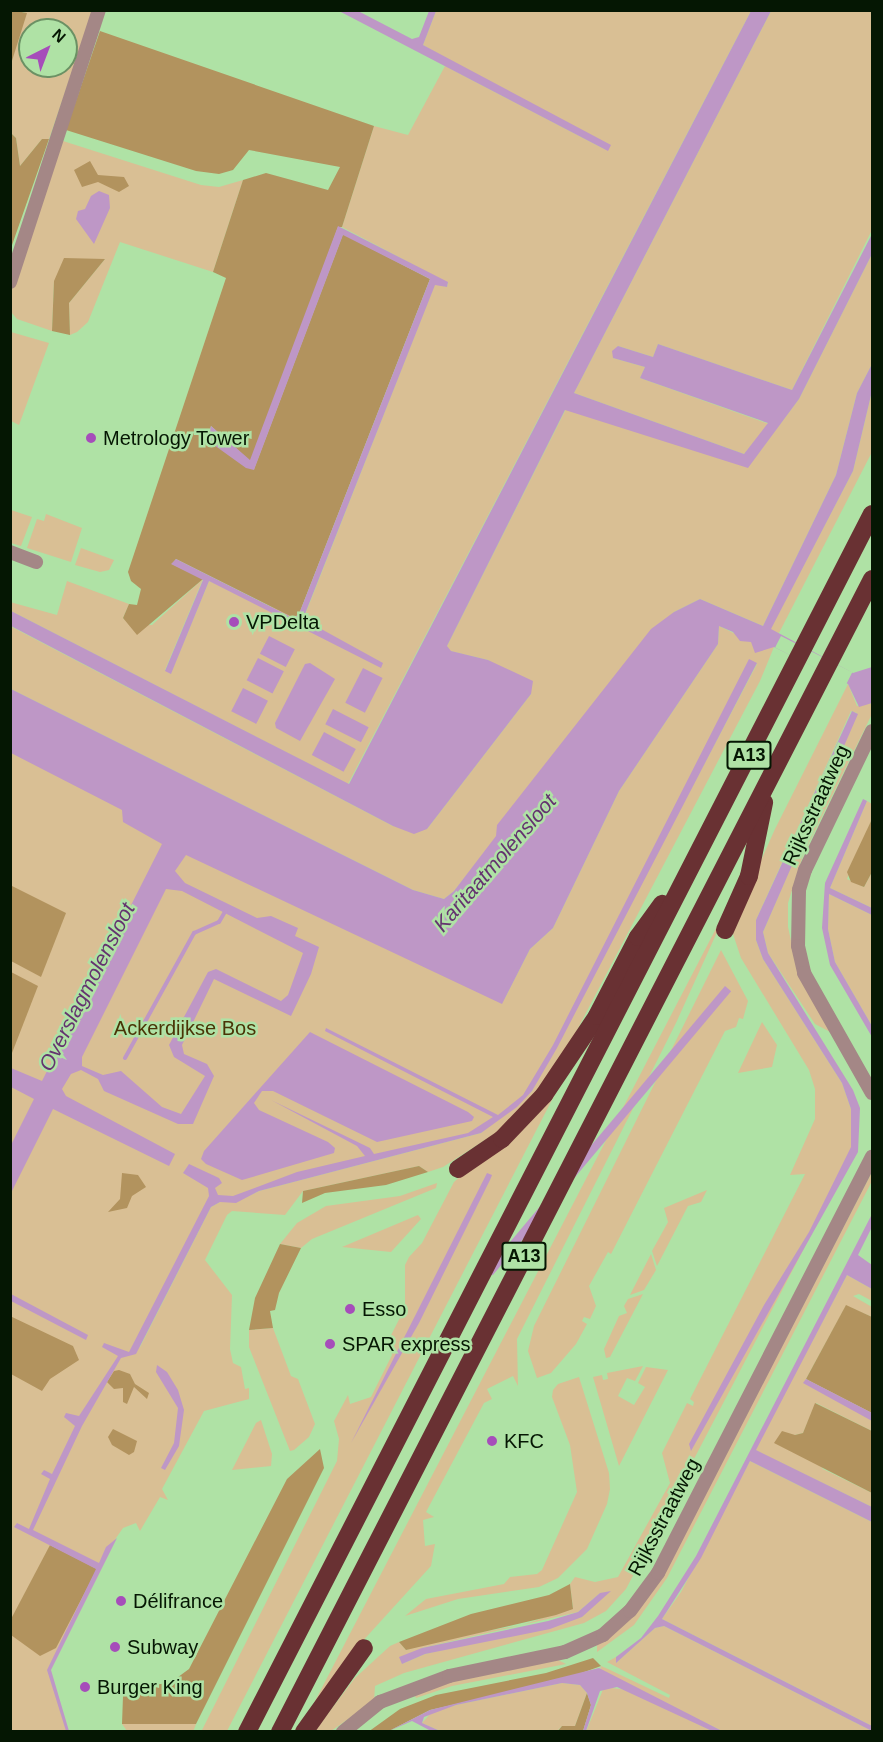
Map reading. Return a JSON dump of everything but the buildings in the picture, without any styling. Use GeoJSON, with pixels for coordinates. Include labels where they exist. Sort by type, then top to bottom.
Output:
{"type":"FeatureCollection","features":[{"type":"Feature","properties":{"kind":"highway","name":"A13"},"geometry":{"type":"LineString","coordinates":[[247,1731],[873,514]]}},
{"type":"Feature","properties":{"kind":"highway","name":"A13"},"geometry":{"type":"LineString","coordinates":[[280,1731],[873,579]]}},
{"type":"Feature","properties":{"kind":"highway","name":"A13"},"geometry":{"type":"LineString","coordinates":[[725,930],[749,876],[769,781]]}},
{"type":"Feature","properties":{"kind":"highway","name":"A13"},"geometry":{"type":"LineString","coordinates":[[458,1170],[502,1139],[544,1095],[597,1016],[638,938],[699,851]]}},
{"type":"Feature","properties":{"kind":"highway"},"geometry":{"type":"LineString","coordinates":[[304,1731],[364,1648]]}},
{"type":"Feature","properties":{"kind":"street"},"geometry":{"type":"LineString","coordinates":[[10,282],[99,10]]}},
{"type":"Feature","properties":{"kind":"street"},"geometry":{"type":"LineString","coordinates":[[10,552],[36,562]]}},
{"type":"Feature","properties":{"kind":"street","name":"Rijksstraatweg"},"geometry":{"type":"LineString","coordinates":[[873,731],[806,870],[800,890],[798,946],[804,974],[873,1093]]}},
{"type":"Feature","properties":{"kind":"street","name":"Rijksstraatweg"},"geometry":{"type":"LineString","coordinates":[[343,1731],[380,1702],[432,1682],[545,1658],[588,1643],[630,1611],[658,1573],[873,1157]]}},
{"type":"Feature","properties":{"kind":"green space"},"geometry":{"type":"Polygon","coordinates":[[[25,11],[93,11],[78,55],[78,18],[23,18],[25,11]]]}},
{"type":"Feature","properties":{"kind":"green space"},"geometry":{"type":"Polygon","coordinates":[[[436,11],[751,11],[348,784],[11,611],[10,602],[57,615],[67,581],[129,604],[123,618],[130,624],[152,625],[203,579],[165,670],[171,673],[209,581],[303,620],[435,284],[447,287],[448,283],[342,227],[374,126],[408,135],[445,66],[608,151],[423,45],[436,11]]]}},
{"type":"Feature","properties":{"kind":"green space"},"geometry":{"type":"Polygon","coordinates":[[[771,11],[872,11],[872,230],[792,390],[658,344],[653,357],[618,346],[613,358],[645,367],[640,378],[769,424],[744,454],[574,393],[771,11]]]}},
{"type":"Feature","properties":{"kind":"green space"},"geometry":{"type":"Polygon","coordinates":[[[18,38],[18,78],[70,78],[49,139],[42,139],[20,166],[16,138],[11,133],[11,64],[18,38]]]}},
{"type":"Feature","properties":{"kind":"green space"},"geometry":{"type":"Polygon","coordinates":[[[63,141],[201,185],[219,187],[243,180],[213,272],[120,242],[88,322],[77,332],[70,335],[69,303],[105,259],[54,281],[52,331],[17,319],[11,312],[11,292],[63,141]]]}},
{"type":"Feature","properties":{"kind":"green space"},"geometry":{"type":"Polygon","coordinates":[[[872,254],[872,364],[857,393],[836,475],[763,626],[700,599],[674,612],[454,891],[444,899],[413,890],[11,689],[10,626],[393,826],[427,829],[531,694],[488,660],[450,651],[447,646],[566,409],[748,467],[799,399],[872,254]]]}},
{"type":"Feature","properties":{"kind":"green space"},"geometry":{"type":"Polygon","coordinates":[[[11,332],[49,343],[19,425],[11,421],[11,332]]]}},
{"type":"Feature","properties":{"kind":"green space"},"geometry":{"type":"Polygon","coordinates":[[[872,391],[872,452],[779,633],[770,630],[853,471],[872,391]]]}},
{"type":"Feature","properties":{"kind":"green space"},"geometry":{"type":"Polygon","coordinates":[[[11,510],[32,517],[21,546],[11,543],[11,510]]]}},
{"type":"Feature","properties":{"kind":"green space"},"geometry":{"type":"Polygon","coordinates":[[[46,514],[82,528],[71,562],[27,548],[37,519],[44,521],[46,514]]]}},
{"type":"Feature","properties":{"kind":"green space"},"geometry":{"type":"Polygon","coordinates":[[[81,548],[114,560],[109,570],[100,572],[75,565],[81,548]]]}},
{"type":"Feature","properties":{"kind":"green space","name":"Ackerdijkse Bos"},"geometry":{"type":"Polygon","coordinates":[[[719,626],[752,642],[774,647],[760,681],[555,1072],[505,1127],[443,1167],[428,1172],[419,1166],[303,1191],[285,1215],[232,1211],[227,1215],[205,1260],[232,1295],[230,1349],[233,1363],[241,1367],[245,1389],[249,1388],[249,1399],[204,1411],[162,1489],[168,1500],[160,1497],[140,1531],[136,1523],[123,1528],[116,1538],[49,1670],[67,1731],[11,1731],[11,744],[505,998],[530,949],[553,928],[619,791],[718,644],[719,626]],[[749,660],[556,1044],[520,1101],[532,1091],[757,664],[749,660]],[[519,1102],[481,1129],[455,1139],[258,1189],[235,1199],[217,1199],[206,1207],[135,1347],[140,1347],[211,1207],[220,1202],[236,1202],[259,1191],[481,1133],[519,1102]]]}},
{"type":"Feature","properties":{"kind":"green space"},"geometry":{"type":"Polygon","coordinates":[[[848,684],[857,706],[872,703],[871,716],[803,855],[788,903],[788,927],[797,968],[834,1034],[815,1024],[768,953],[763,932],[857,713],[851,711],[756,920],[756,940],[763,959],[842,1083],[851,1109],[856,1149],[626,1589],[606,1611],[584,1623],[404,1673],[375,1686],[374,1701],[331,1731],[314,1732],[355,1678],[390,1646],[399,1642],[406,1650],[436,1640],[521,1625],[422,1648],[402,1664],[425,1654],[582,1617],[600,1593],[578,1612],[523,1625],[573,1608],[570,1584],[575,1577],[595,1582],[618,1577],[670,1483],[662,1453],[687,1403],[693,1406],[694,1402],[690,1399],[805,1174],[790,1175],[815,1119],[815,1089],[809,1070],[741,958],[733,934],[743,901],[775,829],[848,684]]]}},
{"type":"Feature","properties":{"kind":"green space"},"geometry":{"type":"Polygon","coordinates":[[[867,801],[872,804],[872,819],[847,879],[864,887],[872,872],[872,908],[830,888],[867,801]]]}},
{"type":"Feature","properties":{"kind":"green space"},"geometry":{"type":"Polygon","coordinates":[[[737,888],[676,1023],[517,1339],[518,1386],[513,1376],[487,1389],[492,1399],[484,1403],[426,1512],[434,1517],[423,1520],[425,1546],[435,1544],[431,1566],[360,1644],[314,1703],[737,888]]]}},
{"type":"Feature","properties":{"kind":"green space"},"geometry":{"type":"Polygon","coordinates":[[[829,894],[872,915],[872,1026],[835,962],[828,929],[829,894]]]}},
{"type":"Feature","properties":{"kind":"green space"},"geometry":{"type":"Polygon","coordinates":[[[721,950],[748,1001],[743,1019],[739,1018],[736,1027],[725,1031],[611,1254],[608,1252],[589,1286],[596,1306],[590,1319],[584,1317],[582,1321],[587,1324],[576,1344],[551,1373],[537,1378],[528,1351],[534,1326],[721,950]]]}},
{"type":"Feature","properties":{"kind":"green space"},"geometry":{"type":"Polygon","coordinates":[[[762,1022],[777,1045],[772,1067],[738,1073],[762,1022]]]}},
{"type":"Feature","properties":{"kind":"green space"},"geometry":{"type":"Polygon","coordinates":[[[552,1094],[555,1094],[227,1731],[201,1732],[337,1461],[339,1439],[334,1421],[348,1395],[350,1404],[371,1397],[392,1355],[388,1341],[405,1308],[405,1265],[409,1257],[422,1243],[454,1182],[552,1094]]]}},
{"type":"Feature","properties":{"kind":"green space"},"geometry":{"type":"Polygon","coordinates":[[[872,1172],[872,1181],[667,1578],[634,1625],[597,1652],[597,1645],[635,1615],[663,1576],[872,1172]]]}},
{"type":"Feature","properties":{"kind":"green space"},"geometry":{"type":"Polygon","coordinates":[[[437,1183],[436,1188],[312,1239],[301,1248],[280,1244],[297,1223],[326,1206],[400,1196],[437,1183]]]}},
{"type":"Feature","properties":{"kind":"green space"},"geometry":{"type":"Polygon","coordinates":[[[707,1190],[701,1202],[688,1206],[657,1266],[652,1251],[668,1222],[664,1208],[707,1190]]]}},
{"type":"Feature","properties":{"kind":"green space"},"geometry":{"type":"Polygon","coordinates":[[[418,1215],[421,1219],[391,1252],[342,1247],[418,1215]]]}},
{"type":"Feature","properties":{"kind":"green space"},"geometry":{"type":"Polygon","coordinates":[[[651,1254],[656,1270],[644,1290],[630,1295],[651,1254]]]}},
{"type":"Feature","properties":{"kind":"green space"},"geometry":{"type":"Polygon","coordinates":[[[847,1275],[872,1289],[872,1301],[859,1294],[853,1296],[872,1307],[872,1317],[846,1306],[806,1379],[872,1413],[872,1431],[816,1403],[803,1433],[795,1435],[823,1469],[872,1493],[872,1507],[755,1450],[847,1275]]]}},
{"type":"Feature","properties":{"kind":"green space"},"geometry":{"type":"Polygon","coordinates":[[[643,1294],[610,1357],[606,1358],[604,1349],[619,1316],[627,1313],[624,1306],[628,1299],[643,1294]]]}},
{"type":"Feature","properties":{"kind":"green space"},"geometry":{"type":"Polygon","coordinates":[[[273,1328],[291,1376],[298,1379],[315,1424],[309,1437],[290,1451],[249,1347],[249,1330],[273,1328]]]}},
{"type":"Feature","properties":{"kind":"green space"},"geometry":{"type":"Polygon","coordinates":[[[643,1366],[635,1381],[627,1378],[618,1396],[634,1405],[645,1387],[638,1383],[646,1367],[668,1370],[619,1466],[593,1377],[602,1375],[603,1380],[608,1379],[607,1373],[643,1366]]]}},
{"type":"Feature","properties":{"kind":"green space"},"geometry":{"type":"Polygon","coordinates":[[[579,1377],[609,1473],[610,1489],[607,1504],[587,1549],[558,1578],[539,1587],[458,1599],[405,1616],[426,1599],[504,1584],[510,1577],[537,1574],[542,1570],[577,1492],[570,1445],[552,1397],[553,1390],[558,1384],[579,1377]]]}},
{"type":"Feature","properties":{"kind":"green space"},"geometry":{"type":"Polygon","coordinates":[[[261,1420],[272,1454],[271,1466],[232,1470],[256,1423],[261,1420]]]}},
{"type":"Feature","properties":{"kind":"green space"},"geometry":{"type":"Polygon","coordinates":[[[750,1461],[872,1522],[872,1726],[662,1619],[681,1592],[750,1461]]]}},
{"type":"Feature","properties":{"kind":"green space"},"geometry":{"type":"Polygon","coordinates":[[[664,1626],[872,1731],[722,1731],[600,1671],[601,1666],[669,1698],[670,1695],[607,1662],[616,1657],[616,1663],[655,1628],[664,1626]]]}},
{"type":"Feature","properties":{"kind":"green space"},"geometry":{"type":"Polygon","coordinates":[[[558,1660],[566,1664],[452,1686],[416,1698],[414,1694],[451,1682],[558,1660]]]}},
{"type":"Feature","properties":{"kind":"green space"},"geometry":{"type":"Polygon","coordinates":[[[562,1683],[580,1685],[587,1693],[575,1726],[562,1726],[557,1731],[440,1731],[422,1723],[431,1713],[456,1705],[562,1683]]]}},
{"type":"Feature","properties":{"kind":"green space"},"geometry":{"type":"Polygon","coordinates":[[[604,1687],[628,1690],[712,1731],[586,1732],[604,1687]]]}},
{"type":"Feature","properties":{"kind":"green space"},"geometry":{"type":"Polygon","coordinates":[[[122,1724],[196,1724],[193,1732],[127,1731],[122,1724]]]}},
{"type":"Feature","properties":{"kind":"shaded area"},"geometry":{"type":"Polygon","coordinates":[[[10,11],[27,13],[25,18],[18,18],[18,42],[11,64],[10,11]]]}},
{"type":"Feature","properties":{"kind":"shaded area"},"geometry":{"type":"Polygon","coordinates":[[[100,31],[374,126],[342,227],[338,227],[256,451],[250,461],[211,426],[207,439],[254,469],[343,234],[430,279],[299,614],[294,618],[176,559],[172,564],[203,579],[137,635],[123,618],[129,604],[137,605],[141,589],[131,581],[128,572],[226,278],[213,272],[243,180],[266,173],[328,190],[340,167],[249,150],[233,170],[219,174],[196,171],[66,130],[100,31]]]}},
{"type":"Feature","properties":{"kind":"shaded area"},"geometry":{"type":"Polygon","coordinates":[[[11,133],[16,138],[20,166],[42,139],[49,139],[11,248],[11,133]]]}},
{"type":"Feature","properties":{"kind":"shaded area"},"geometry":{"type":"Polygon","coordinates":[[[90,161],[98,175],[124,177],[129,186],[119,192],[98,182],[82,187],[74,170],[90,161]]]}},
{"type":"Feature","properties":{"kind":"shaded area"},"geometry":{"type":"Polygon","coordinates":[[[64,258],[105,259],[69,303],[70,335],[52,331],[54,281],[64,258]]]}},
{"type":"Feature","properties":{"kind":"shaded area"},"geometry":{"type":"Polygon","coordinates":[[[872,819],[872,872],[864,887],[851,882],[847,872],[872,819]]]}},
{"type":"Feature","properties":{"kind":"shaded area"},"geometry":{"type":"Polygon","coordinates":[[[10,885],[66,913],[41,977],[11,961],[10,885]]]}},
{"type":"Feature","properties":{"kind":"shaded area"},"geometry":{"type":"Polygon","coordinates":[[[11,972],[38,986],[12,1053],[10,1052],[11,972]]]}},
{"type":"Feature","properties":{"kind":"shaded area"},"geometry":{"type":"Polygon","coordinates":[[[419,1166],[428,1172],[386,1185],[325,1193],[302,1203],[303,1191],[419,1166]]]}},
{"type":"Feature","properties":{"kind":"shaded area"},"geometry":{"type":"Polygon","coordinates":[[[122,1173],[138,1175],[146,1187],[132,1196],[127,1208],[108,1212],[120,1199],[122,1173]]]}},
{"type":"Feature","properties":{"kind":"shaded area"},"geometry":{"type":"Polygon","coordinates":[[[280,1244],[301,1248],[279,1293],[275,1310],[270,1311],[273,1328],[249,1330],[255,1298],[280,1244]]]}},
{"type":"Feature","properties":{"kind":"shaded area"},"geometry":{"type":"Polygon","coordinates":[[[846,1305],[872,1317],[872,1413],[806,1379],[846,1305]]]}},
{"type":"Feature","properties":{"kind":"shaded area"},"geometry":{"type":"Polygon","coordinates":[[[10,1316],[73,1346],[79,1360],[50,1379],[42,1391],[11,1374],[10,1316]]]}},
{"type":"Feature","properties":{"kind":"shaded area"},"geometry":{"type":"Polygon","coordinates":[[[119,1370],[130,1374],[135,1384],[149,1393],[147,1399],[134,1387],[127,1404],[123,1402],[123,1388],[114,1389],[107,1382],[114,1371],[119,1370]]]}},
{"type":"Feature","properties":{"kind":"shaded area"},"geometry":{"type":"Polygon","coordinates":[[[815,1403],[872,1431],[872,1493],[774,1443],[782,1431],[795,1435],[803,1433],[815,1403]]]}},
{"type":"Feature","properties":{"kind":"shaded area"},"geometry":{"type":"Polygon","coordinates":[[[113,1429],[137,1441],[134,1452],[129,1455],[112,1445],[108,1437],[113,1429]]]}},
{"type":"Feature","properties":{"kind":"shaded area"},"geometry":{"type":"Polygon","coordinates":[[[320,1449],[324,1468],[196,1724],[122,1724],[123,1696],[142,1686],[170,1683],[189,1669],[287,1479],[320,1449]]]}},
{"type":"Feature","properties":{"kind":"shaded area"},"geometry":{"type":"Polygon","coordinates":[[[50,1545],[97,1569],[56,1648],[40,1656],[11,1635],[11,1619],[50,1545]]]}},
{"type":"Feature","properties":{"kind":"shaded area"},"geometry":{"type":"Polygon","coordinates":[[[570,1584],[573,1609],[556,1615],[406,1650],[399,1642],[471,1614],[549,1595],[570,1584]]]}},
{"type":"Feature","properties":{"kind":"shaded area"},"geometry":{"type":"Polygon","coordinates":[[[593,1658],[601,1666],[562,1680],[430,1710],[389,1731],[368,1732],[400,1709],[436,1695],[546,1673],[593,1658]]]}},
{"type":"Feature","properties":{"kind":"shaded area"},"geometry":{"type":"Polygon","coordinates":[[[587,1693],[591,1705],[583,1731],[557,1732],[562,1726],[575,1726],[587,1693]]]}},
{"type":"Feature","properties":{"kind":"water"},"geometry":{"type":"Polygon","coordinates":[[[339,11],[358,11],[412,39],[419,37],[429,11],[436,11],[423,45],[611,145],[608,151],[339,11]]]}},
{"type":"Feature","properties":{"kind":"water"},"geometry":{"type":"Polygon","coordinates":[[[751,11],[771,11],[574,393],[744,454],[768,423],[640,378],[645,367],[613,358],[612,351],[618,346],[653,357],[658,344],[792,390],[872,234],[872,254],[799,399],[748,468],[565,410],[447,646],[451,651],[488,660],[533,681],[531,694],[427,829],[414,834],[393,826],[11,626],[11,611],[349,784],[751,11]]]}},
{"type":"Feature","properties":{"kind":"water"},"geometry":{"type":"Polygon","coordinates":[[[99,191],[109,195],[110,208],[94,244],[76,219],[78,211],[85,209],[91,196],[99,191]]]}},
{"type":"Feature","properties":{"kind":"water"},"geometry":{"type":"Polygon","coordinates":[[[338,226],[448,282],[447,287],[435,285],[303,619],[383,663],[381,668],[209,581],[171,674],[165,671],[203,580],[171,564],[176,559],[293,618],[299,614],[430,279],[343,235],[254,470],[246,468],[207,440],[211,426],[250,460],[338,226]]]}},
{"type":"Feature","properties":{"kind":"water","name":"Karitaatmolensloot"},"geometry":{"type":"Polygon","coordinates":[[[872,364],[872,391],[853,471],[771,629],[853,673],[872,667],[872,703],[859,707],[848,684],[774,647],[755,653],[751,642],[740,641],[733,632],[719,626],[718,644],[619,791],[553,928],[530,949],[502,1004],[186,855],[175,871],[185,883],[257,918],[271,916],[298,928],[295,936],[319,947],[311,974],[291,1016],[214,979],[182,1045],[184,1054],[207,1064],[214,1076],[193,1124],[178,1124],[104,1091],[98,1079],[81,1070],[71,1074],[62,1089],[66,1096],[175,1154],[169,1166],[53,1109],[11,1193],[11,1145],[34,1099],[11,1087],[11,1068],[42,1081],[162,844],[123,822],[122,810],[11,753],[11,689],[413,890],[444,899],[454,891],[496,836],[497,825],[651,629],[674,612],[700,599],[763,626],[836,475],[857,393],[872,364]],[[166,889],[82,1057],[82,1066],[103,1075],[121,1071],[162,1107],[181,1114],[205,1076],[174,1057],[169,1045],[208,972],[216,969],[281,1001],[288,995],[303,953],[182,891],[166,889]]]}},
{"type":"Feature","properties":{"kind":"water"},"geometry":{"type":"Polygon","coordinates":[[[269,636],[295,649],[286,667],[260,654],[269,636]]]}},
{"type":"Feature","properties":{"kind":"water"},"geometry":{"type":"Polygon","coordinates":[[[258,658],[284,671],[272,693],[247,680],[258,658]]]}},
{"type":"Feature","properties":{"kind":"water"},"geometry":{"type":"Polygon","coordinates":[[[749,659],[757,663],[557,1048],[532,1091],[517,1107],[481,1133],[259,1191],[236,1203],[220,1202],[211,1207],[136,1354],[121,1358],[82,1426],[33,1530],[99,1563],[106,1547],[117,1538],[51,1670],[69,1731],[66,1731],[47,1670],[96,1569],[14,1527],[17,1523],[29,1529],[50,1479],[41,1474],[44,1470],[52,1474],[75,1426],[64,1417],[66,1413],[79,1416],[118,1356],[102,1347],[104,1343],[129,1352],[209,1196],[208,1188],[183,1173],[189,1164],[219,1178],[222,1183],[215,1188],[218,1195],[233,1196],[297,1172],[365,1156],[357,1146],[271,1100],[370,1148],[374,1154],[468,1133],[493,1117],[325,1031],[326,1028],[498,1115],[523,1095],[553,1045],[749,659]]]}},
{"type":"Feature","properties":{"kind":"water"},"geometry":{"type":"Polygon","coordinates":[[[310,663],[335,679],[300,741],[276,728],[275,723],[305,664],[310,663]]]}},
{"type":"Feature","properties":{"kind":"water"},"geometry":{"type":"Polygon","coordinates":[[[363,668],[383,678],[365,713],[345,703],[363,668]]]}},
{"type":"Feature","properties":{"kind":"water"},"geometry":{"type":"Polygon","coordinates":[[[243,688],[268,701],[256,724],[231,711],[243,688]]]}},
{"type":"Feature","properties":{"kind":"water"},"geometry":{"type":"Polygon","coordinates":[[[333,709],[369,727],[361,742],[325,724],[333,709]]]}},
{"type":"Feature","properties":{"kind":"water"},"geometry":{"type":"Polygon","coordinates":[[[852,711],[858,714],[763,932],[768,953],[853,1090],[860,1108],[858,1152],[691,1451],[689,1444],[764,1305],[809,1232],[851,1147],[851,1109],[842,1083],[763,959],[756,940],[756,920],[852,711]]]}},
{"type":"Feature","properties":{"kind":"water"},"geometry":{"type":"Polygon","coordinates":[[[324,732],[356,749],[344,772],[312,755],[324,732]]]}},
{"type":"Feature","properties":{"kind":"water"},"geometry":{"type":"Polygon","coordinates":[[[863,799],[867,801],[830,888],[872,908],[872,915],[829,894],[828,929],[835,962],[872,1026],[872,1037],[830,965],[822,928],[825,883],[863,799]]]}},
{"type":"Feature","properties":{"kind":"water"},"geometry":{"type":"Polygon","coordinates":[[[725,986],[731,991],[493,1275],[487,1270],[725,986]]]}},
{"type":"Feature","properties":{"kind":"water"},"geometry":{"type":"Polygon","coordinates":[[[310,1032],[468,1112],[474,1117],[472,1121],[377,1142],[273,1091],[262,1091],[254,1103],[259,1110],[328,1142],[335,1148],[334,1153],[242,1180],[206,1164],[201,1159],[204,1151],[310,1032]]]}},
{"type":"Feature","properties":{"kind":"water"},"geometry":{"type":"Polygon","coordinates":[[[487,1173],[492,1175],[490,1180],[419,1323],[351,1443],[487,1173]]]}},
{"type":"Feature","properties":{"kind":"water"},"geometry":{"type":"Polygon","coordinates":[[[872,1214],[872,1227],[858,1255],[872,1265],[872,1289],[847,1275],[756,1450],[872,1507],[872,1522],[750,1461],[701,1558],[662,1619],[872,1726],[872,1731],[664,1626],[655,1628],[616,1663],[616,1657],[641,1638],[658,1616],[696,1556],[872,1214]]]}},
{"type":"Feature","properties":{"kind":"water"},"geometry":{"type":"Polygon","coordinates":[[[11,1294],[88,1335],[86,1340],[11,1301],[11,1294]]]}},
{"type":"Feature","properties":{"kind":"water"},"geometry":{"type":"Polygon","coordinates":[[[157,1365],[167,1372],[178,1390],[184,1410],[179,1446],[165,1470],[161,1468],[174,1443],[178,1408],[156,1372],[157,1365]]]}},
{"type":"Feature","properties":{"kind":"water"},"geometry":{"type":"Polygon","coordinates":[[[806,1379],[872,1413],[872,1421],[803,1383],[806,1379]]]}},
{"type":"Feature","properties":{"kind":"water"},"geometry":{"type":"Polygon","coordinates":[[[611,1591],[582,1617],[550,1629],[425,1654],[402,1664],[399,1657],[422,1648],[548,1621],[578,1612],[600,1593],[611,1591]]]}},
{"type":"Feature","properties":{"kind":"water"},"geometry":{"type":"Polygon","coordinates":[[[599,1668],[722,1731],[712,1731],[617,1687],[600,1691],[586,1731],[583,1731],[591,1705],[587,1693],[580,1685],[562,1683],[456,1705],[424,1717],[422,1723],[440,1731],[431,1731],[412,1721],[389,1731],[430,1710],[599,1668]]]}},
{"type":"Feature","properties":{"kind":"pier"},"geometry":{"type":"Polygon","coordinates":[[[781,636],[852,672],[846,684],[775,648],[781,636]]]}},
{"type":"Feature","properties":{"kind":"waterway"},"geometry":{"type":"LineString","coordinates":[[125,1058],[194,933],[219,922],[226,910]]}},
{"type":"Feature","properties":{"kind":"place","name":"Metrology Tower"},"geometry":{"type":"Point","coordinates":[91,438]}},
{"type":"Feature","properties":{"kind":"place","name":"VPDelta"},"geometry":{"type":"Point","coordinates":[234,622]}},
{"type":"Feature","properties":{"kind":"place","name":"Esso"},"geometry":{"type":"Point","coordinates":[350,1309]}},
{"type":"Feature","properties":{"kind":"place","name":"SPAR express"},"geometry":{"type":"Point","coordinates":[330,1344]}},
{"type":"Feature","properties":{"kind":"place","name":"KFC"},"geometry":{"type":"Point","coordinates":[492,1441]}},
{"type":"Feature","properties":{"kind":"place","name":"Délifrance"},"geometry":{"type":"Point","coordinates":[121,1601]}},
{"type":"Feature","properties":{"kind":"place","name":"Subway"},"geometry":{"type":"Point","coordinates":[115,1647]}},
{"type":"Feature","properties":{"kind":"place","name":"Burger King"},"geometry":{"type":"Point","coordinates":[85,1687]}},
{"type":"Feature","properties":{"kind":"water label","name":"Overslagmolensloot"},"geometry":{"type":"Point","coordinates":[87,987]}}]}
